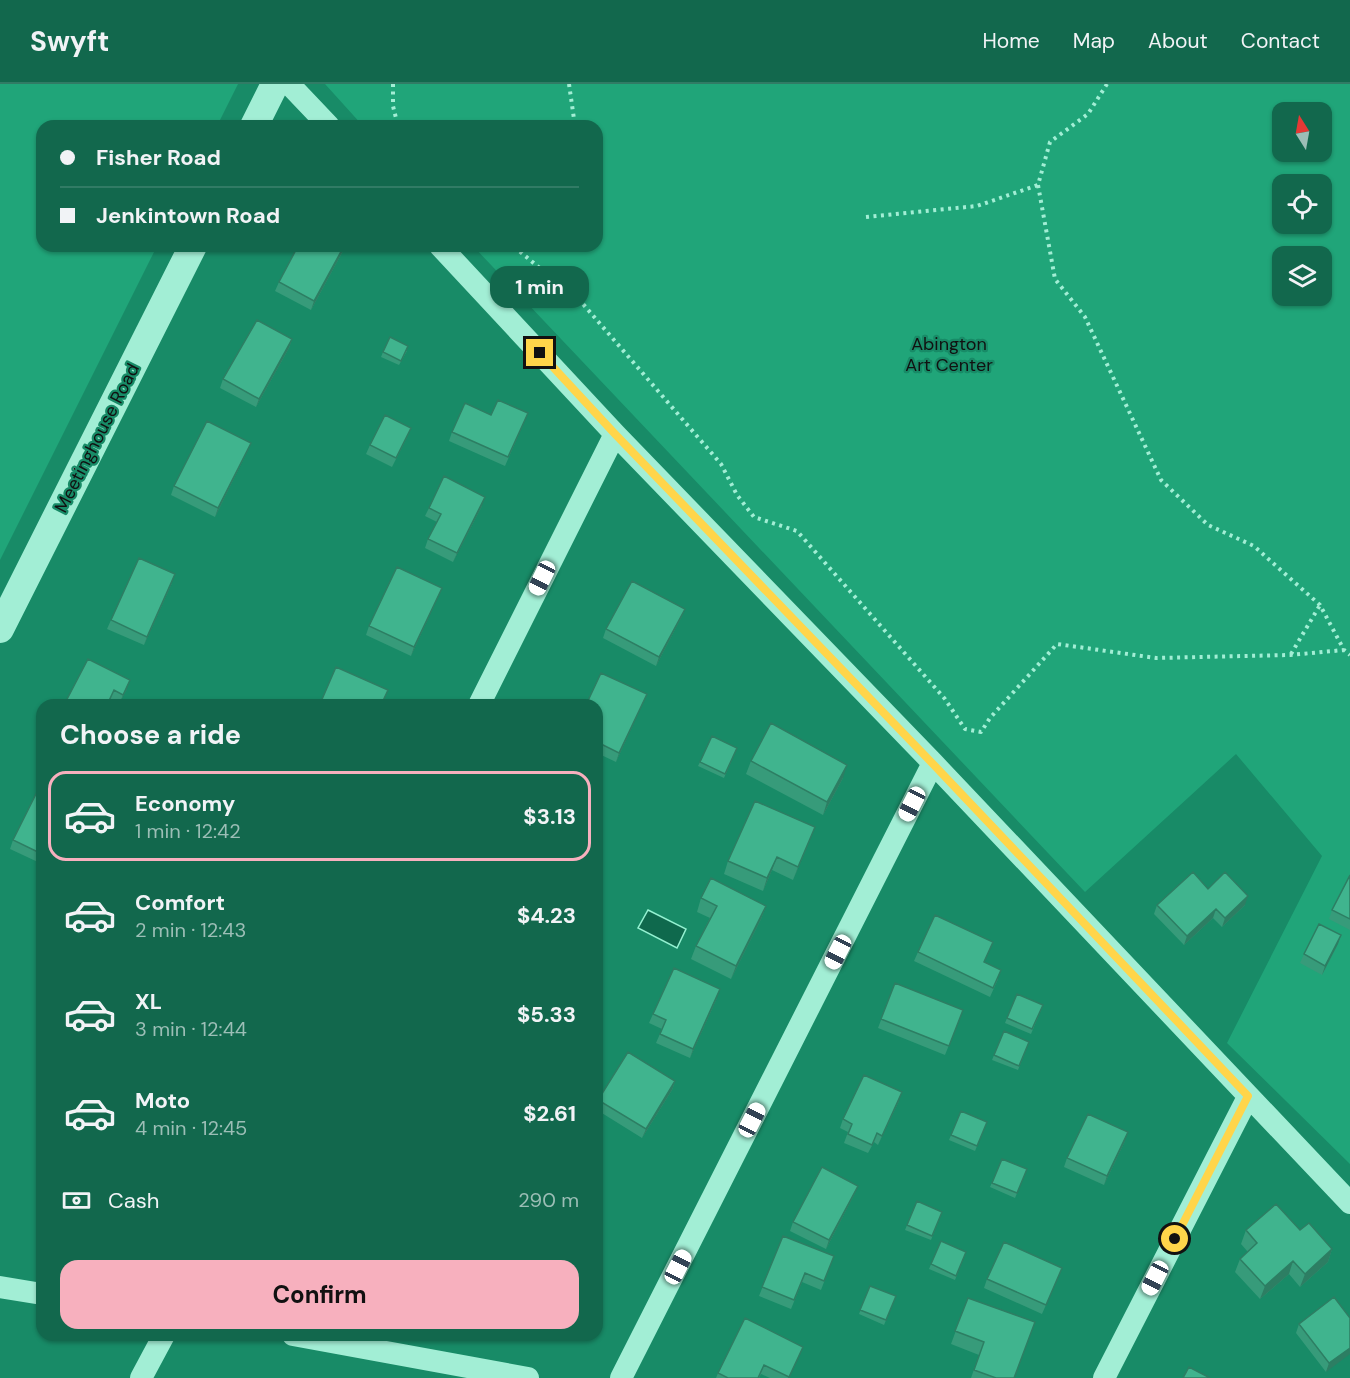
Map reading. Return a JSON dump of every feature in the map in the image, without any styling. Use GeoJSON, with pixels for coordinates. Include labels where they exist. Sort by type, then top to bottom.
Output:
{"type":"FeatureCollection","features":[{"type":"Feature","properties":{"kind":"street"},"geometry":{"type":"LineString","coordinates":[[257,120],[275,84]]}},
{"type":"Feature","properties":{"kind":"street"},"geometry":{"type":"LineString","coordinates":[[290,84],[323,120]]}},
{"type":"Feature","properties":{"kind":"street","name":"Meetinghouse Road"},"geometry":{"type":"LineString","coordinates":[[0,629],[190,252]]}},
{"type":"Feature","properties":{"kind":"street"},"geometry":{"type":"LineString","coordinates":[[446,252],[615,434],[933,764],[1350,1203]]}},
{"type":"Feature","properties":{"kind":"street"},"geometry":{"type":"LineString","coordinates":[[482,699],[615,434]]}},
{"type":"Feature","properties":{"kind":"street"},"geometry":{"type":"LineString","coordinates":[[621,1378],[933,764]]}},
{"type":"Feature","properties":{"kind":"street"},"geometry":{"type":"LineString","coordinates":[[1104,1378],[1248,1096]]}},
{"type":"Feature","properties":{"kind":"street"},"geometry":{"type":"LineString","coordinates":[[0,1287],[36,1293]]}},
{"type":"Feature","properties":{"kind":"street"},"geometry":{"type":"LineString","coordinates":[[141,1378],[161,1341]]}},
{"type":"Feature","properties":{"kind":"street"},"geometry":{"type":"LineString","coordinates":[[326,1341],[528,1378]]}},
{"type":"Feature","properties":{"kind":"path"},"geometry":{"type":"LineString","coordinates":[[569,84],[574,120]]}},
{"type":"Feature","properties":{"kind":"path"},"geometry":{"type":"LineString","coordinates":[[1107,84],[1088,114],[1050,142],[1038,185],[1055,279],[1085,317],[1161,480],[1208,525],[1254,546],[1320,606],[1344,650],[1350,656]]}},
{"type":"Feature","properties":{"kind":"path"},"geometry":{"type":"LineString","coordinates":[[392,85],[396,120]]}},
{"type":"Feature","properties":{"kind":"path"},"geometry":{"type":"LineString","coordinates":[[866,218],[977,206],[1038,185]]}},
{"type":"Feature","properties":{"kind":"path"},"geometry":{"type":"LineString","coordinates":[[522,252],[583,304],[721,464],[737,495],[754,517],[797,531],[945,699],[965,729],[981,732],[990,718],[1058,644],[1156,658],[1290,655],[1344,650]]}},
{"type":"Feature","properties":{"kind":"path"},"geometry":{"type":"LineString","coordinates":[[1290,655],[1320,606]]}},
{"type":"Feature","properties":{"kind":"green space"},"geometry":{"type":"Polygon","coordinates":[[[0,84],[238,84],[220,120],[36,120],[36,252],[154,252],[0,560],[0,84]]]}},
{"type":"Feature","properties":{"kind":"green space","name":"Abington Art Center"},"geometry":{"type":"Polygon","coordinates":[[[325,84],[1350,84],[1350,1164],[1227,1043],[1322,856],[1236,754],[1085,892],[479,252],[603,252],[603,120],[358,120],[325,84]]]}},
{"type":"Feature","properties":{"kind":"shaded area"},"geometry":{"type":"Polygon","coordinates":[[[648,910],[686,929],[677,948],[638,928],[648,910]]]}},
{"type":"Feature","properties":{"kind":"building"},"geometry":{"type":"Polygon","coordinates":[[[295,252],[341,252],[314,301],[279,282],[295,252]]]}},
{"type":"Feature","properties":{"kind":"building"},"geometry":{"type":"Polygon","coordinates":[[[257,320],[292,339],[259,399],[223,379],[257,320]]]}},
{"type":"Feature","properties":{"kind":"building"},"geometry":{"type":"Polygon","coordinates":[[[390,337],[408,346],[401,361],[383,352],[390,337]]]}},
{"type":"Feature","properties":{"kind":"building"},"geometry":{"type":"Polygon","coordinates":[[[498,400],[528,413],[508,457],[452,432],[465,403],[491,415],[498,400]]]}},
{"type":"Feature","properties":{"kind":"building"},"geometry":{"type":"Polygon","coordinates":[[[385,415],[411,428],[396,458],[370,445],[385,415]]]}},
{"type":"Feature","properties":{"kind":"building"},"geometry":{"type":"Polygon","coordinates":[[[207,421],[251,443],[218,508],[174,486],[207,421]]]}},
{"type":"Feature","properties":{"kind":"building"},"geometry":{"type":"Polygon","coordinates":[[[444,476],[485,497],[457,553],[428,539],[441,514],[429,508],[444,476]]]}},
{"type":"Feature","properties":{"kind":"building"},"geometry":{"type":"Polygon","coordinates":[[[139,558],[175,574],[147,637],[111,620],[139,558]]]}},
{"type":"Feature","properties":{"kind":"building"},"geometry":{"type":"Polygon","coordinates":[[[397,567],[442,588],[414,647],[369,626],[397,567]]]}},
{"type":"Feature","properties":{"kind":"building"},"geometry":{"type":"Polygon","coordinates":[[[632,581],[685,609],[659,657],[606,629],[632,581]]]}},
{"type":"Feature","properties":{"kind":"building"},"geometry":{"type":"Polygon","coordinates":[[[88,659],[130,680],[123,695],[114,690],[110,699],[67,699],[88,659]]]}},
{"type":"Feature","properties":{"kind":"building"},"geometry":{"type":"Polygon","coordinates":[[[336,667],[388,690],[384,699],[322,699],[336,667]]]}},
{"type":"Feature","properties":{"kind":"building"},"geometry":{"type":"Polygon","coordinates":[[[601,673],[647,694],[619,753],[603,745],[603,699],[589,699],[601,673]]]}},
{"type":"Feature","properties":{"kind":"building"},"geometry":{"type":"Polygon","coordinates":[[[771,723],[847,765],[827,802],[751,761],[771,723]]]}},
{"type":"Feature","properties":{"kind":"building"},"geometry":{"type":"Polygon","coordinates":[[[712,736],[737,748],[725,774],[700,762],[712,736]]]}},
{"type":"Feature","properties":{"kind":"building"},"geometry":{"type":"Polygon","coordinates":[[[36,794],[36,851],[13,840],[36,794]]]}},
{"type":"Feature","properties":{"kind":"building"},"geometry":{"type":"Polygon","coordinates":[[[755,801],[815,827],[798,867],[777,857],[767,878],[728,861],[755,801]]]}},
{"type":"Feature","properties":{"kind":"building"},"geometry":{"type":"Polygon","coordinates":[[[1193,872],[1208,889],[1225,872],[1248,896],[1225,918],[1216,909],[1187,936],[1157,905],[1193,872]]]}},
{"type":"Feature","properties":{"kind":"building"},"geometry":{"type":"Polygon","coordinates":[[[1350,875],[1350,919],[1332,910],[1350,875]]]}},
{"type":"Feature","properties":{"kind":"building"},"geometry":{"type":"Polygon","coordinates":[[[711,878],[766,906],[736,966],[696,946],[717,906],[701,898],[711,878]]]}},
{"type":"Feature","properties":{"kind":"building"},"geometry":{"type":"Polygon","coordinates":[[[935,915],[993,942],[984,962],[1001,970],[993,988],[918,952],[935,915]]]}},
{"type":"Feature","properties":{"kind":"building"},"geometry":{"type":"Polygon","coordinates":[[[1319,924],[1341,935],[1325,966],[1304,954],[1319,924]]]}},
{"type":"Feature","properties":{"kind":"building"},"geometry":{"type":"Polygon","coordinates":[[[674,968],[720,989],[693,1049],[660,1034],[666,1020],[653,1014],[674,968]]]}},
{"type":"Feature","properties":{"kind":"building"},"geometry":{"type":"Polygon","coordinates":[[[895,983],[963,1010],[949,1046],[881,1019],[895,983]]]}},
{"type":"Feature","properties":{"kind":"building"},"geometry":{"type":"Polygon","coordinates":[[[1017,994],[1043,1005],[1032,1029],[1007,1018],[1017,994]]]}},
{"type":"Feature","properties":{"kind":"building"},"geometry":{"type":"Polygon","coordinates":[[[1004,1031],[1029,1042],[1019,1066],[994,1055],[1004,1031]]]}},
{"type":"Feature","properties":{"kind":"building"},"geometry":{"type":"Polygon","coordinates":[[[628,1052],[675,1081],[646,1129],[603,1103],[603,1092],[628,1052]]]}},
{"type":"Feature","properties":{"kind":"building"},"geometry":{"type":"Polygon","coordinates":[[[864,1075],[902,1092],[882,1136],[877,1133],[872,1145],[848,1134],[852,1124],[843,1119],[864,1075]]]}},
{"type":"Feature","properties":{"kind":"building"},"geometry":{"type":"Polygon","coordinates":[[[961,1111],[987,1122],[977,1146],[951,1135],[961,1111]]]}},
{"type":"Feature","properties":{"kind":"building"},"geometry":{"type":"Polygon","coordinates":[[[1088,1114],[1128,1132],[1107,1176],[1067,1158],[1088,1114]]]}},
{"type":"Feature","properties":{"kind":"building"},"geometry":{"type":"Polygon","coordinates":[[[1002,1159],[1027,1169],[1017,1193],[992,1183],[1002,1159]]]}},
{"type":"Feature","properties":{"kind":"building"},"geometry":{"type":"Polygon","coordinates":[[[822,1167],[858,1186],[829,1240],[793,1222],[822,1167]]]}},
{"type":"Feature","properties":{"kind":"building"},"geometry":{"type":"Polygon","coordinates":[[[917,1201],[942,1212],[932,1236],[907,1225],[917,1201]]]}},
{"type":"Feature","properties":{"kind":"building"},"geometry":{"type":"Polygon","coordinates":[[[1276,1204],[1300,1230],[1309,1223],[1332,1249],[1305,1274],[1293,1261],[1265,1286],[1240,1259],[1257,1243],[1246,1230],[1276,1204]]]}},
{"type":"Feature","properties":{"kind":"building"},"geometry":{"type":"Polygon","coordinates":[[[783,1236],[834,1256],[824,1281],[805,1273],[794,1300],[762,1287],[783,1236]]]}},
{"type":"Feature","properties":{"kind":"building"},"geometry":{"type":"Polygon","coordinates":[[[941,1241],[966,1252],[956,1276],[931,1264],[941,1241]]]}},
{"type":"Feature","properties":{"kind":"building"},"geometry":{"type":"Polygon","coordinates":[[[1004,1242],[1062,1268],[1046,1305],[987,1279],[1004,1242]]]}},
{"type":"Feature","properties":{"kind":"building"},"geometry":{"type":"Polygon","coordinates":[[[870,1286],[896,1296],[886,1320],[860,1310],[870,1286]]]}},
{"type":"Feature","properties":{"kind":"building"},"geometry":{"type":"Polygon","coordinates":[[[1334,1297],[1350,1318],[1350,1348],[1329,1363],[1299,1324],[1334,1297]]]}},
{"type":"Feature","properties":{"kind":"building"},"geometry":{"type":"Polygon","coordinates":[[[968,1298],[1035,1322],[1014,1378],[996,1378],[974,1370],[984,1342],[955,1331],[968,1298]]]}},
{"type":"Feature","properties":{"kind":"building"},"geometry":{"type":"Polygon","coordinates":[[[745,1318],[803,1347],[789,1377],[764,1365],[758,1378],[728,1378],[718,1373],[745,1318]]]}},
{"type":"Feature","properties":{"kind":"building"},"geometry":{"type":"Polygon","coordinates":[[[1189,1367],[1210,1378],[1183,1378],[1189,1367]]]}},
{"type":"Feature","properties":{"kind":"route"},"geometry":{"type":"LineString","coordinates":[[540,353],[1248,1096],[1175,1239]]}}]}
